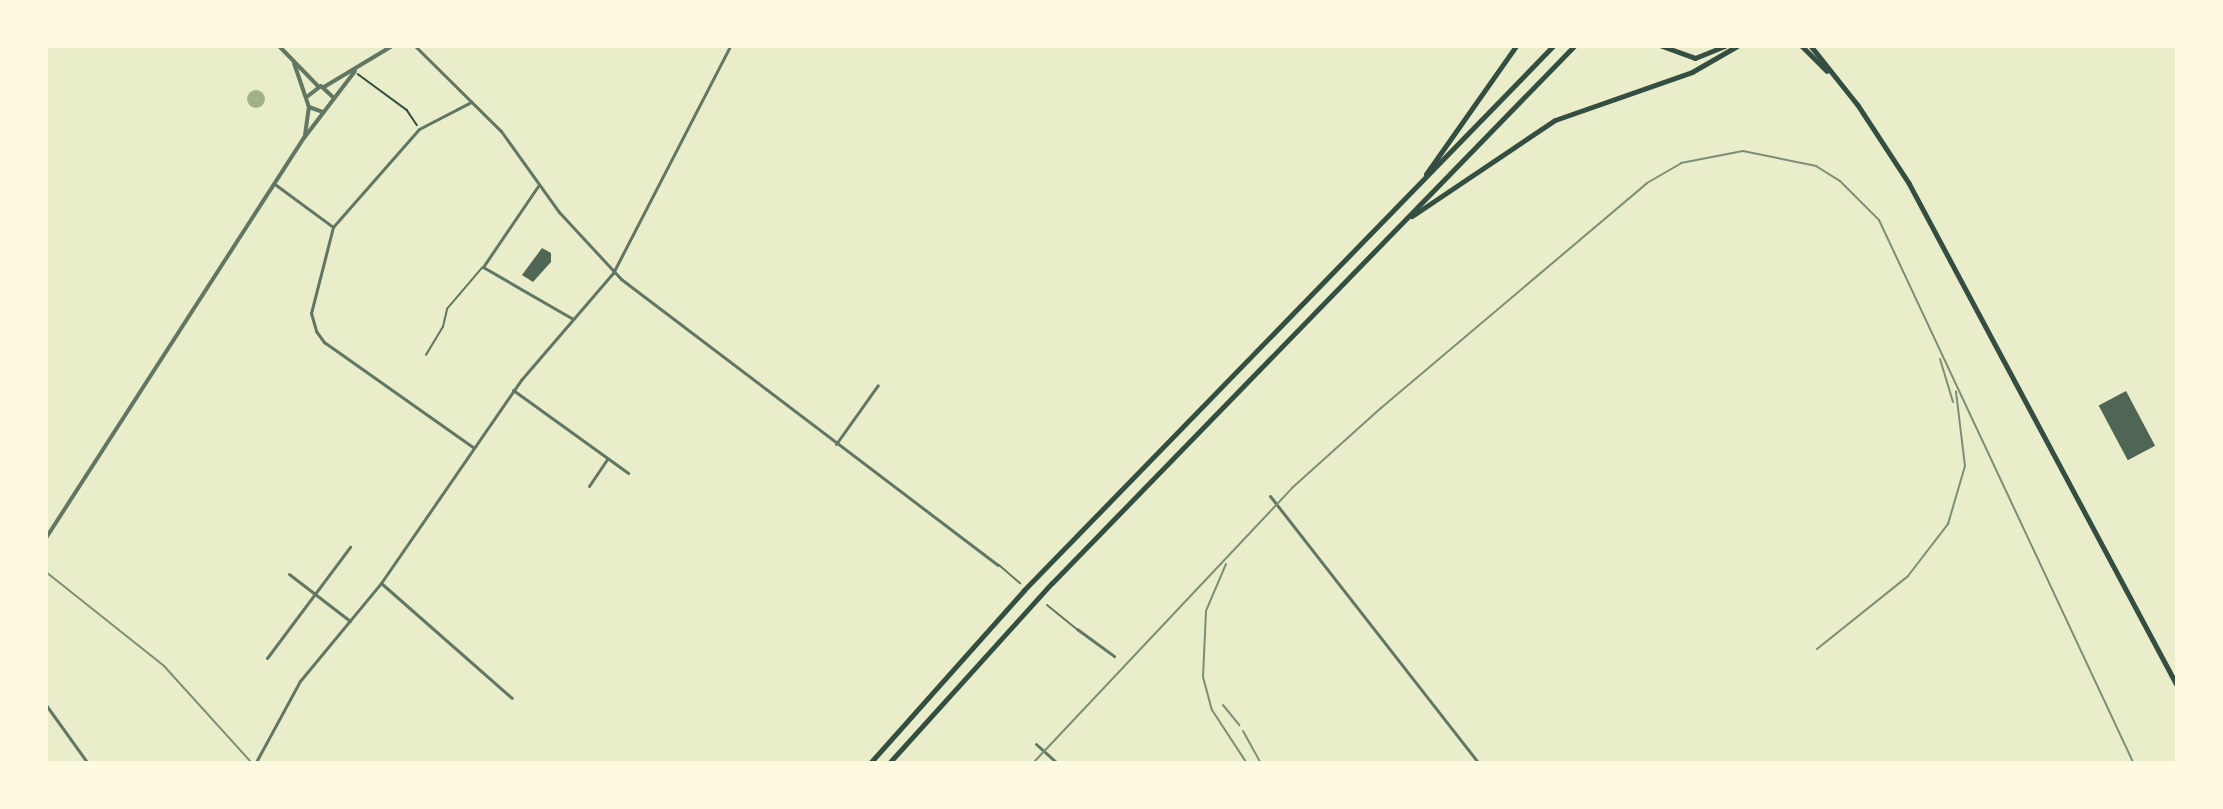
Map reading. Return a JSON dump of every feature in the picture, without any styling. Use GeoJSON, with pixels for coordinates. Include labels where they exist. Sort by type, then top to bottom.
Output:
{"type":"FeatureCollection","features":[{"type":"Feature","properties":{"kind":"highway"},"geometry":{"type":"LineString","coordinates":[[1420,183],[1516,46]]}},
{"type":"Feature","properties":{"kind":"highway"},"geometry":{"type":"LineString","coordinates":[[871,762],[1024,590],[1553,46]]}},
{"type":"Feature","properties":{"kind":"highway"},"geometry":{"type":"LineString","coordinates":[[890,762],[1052,583],[1574,46]]}},
{"type":"Feature","properties":{"kind":"highway"},"geometry":{"type":"LineString","coordinates":[[1662,46],[1695,58],[1725,46]]}},
{"type":"Feature","properties":{"kind":"highway"},"geometry":{"type":"LineString","coordinates":[[1399,226],[1506,148],[1555,120],[1692,72],[1737,46]]}},
{"type":"Feature","properties":{"kind":"main road"},"geometry":{"type":"LineString","coordinates":[[1802,46],[1834,76]]}},
{"type":"Feature","properties":{"kind":"main road"},"geometry":{"type":"LineString","coordinates":[[1811,46],[1909,183],[2176,683]]}},
{"type":"Feature","properties":{"kind":"street"},"geometry":{"type":"LineString","coordinates":[[279,46],[318,86],[324,87],[355,71],[392,46]]}},
{"type":"Feature","properties":{"kind":"street"},"geometry":{"type":"LineString","coordinates":[[415,46],[501,131],[538,186],[613,273],[1020,583]]}},
{"type":"Feature","properties":{"kind":"street"},"geometry":{"type":"LineString","coordinates":[[256,762],[292,692],[381,583],[513,390],[613,273],[730,46]]}},
{"type":"Feature","properties":{"kind":"street"},"geometry":{"type":"LineString","coordinates":[[294,63],[309,107],[304,138]]}},
{"type":"Feature","properties":{"kind":"street"},"geometry":{"type":"LineString","coordinates":[[46,538],[276,185],[304,138],[355,71]]}},
{"type":"Feature","properties":{"kind":"street"},"geometry":{"type":"LineString","coordinates":[[307,97],[318,86]]}},
{"type":"Feature","properties":{"kind":"street"},"geometry":{"type":"LineString","coordinates":[[324,87],[334,99]]}},
{"type":"Feature","properties":{"kind":"street"},"geometry":{"type":"LineString","coordinates":[[471,102],[419,129],[333,227],[311,313],[316,331],[324,342],[472,447]]}},
{"type":"Feature","properties":{"kind":"street"},"geometry":{"type":"LineString","coordinates":[[309,107],[323,112]]}},
{"type":"Feature","properties":{"kind":"street"},"geometry":{"type":"LineString","coordinates":[[276,185],[333,227]]}},
{"type":"Feature","properties":{"kind":"street"},"geometry":{"type":"LineString","coordinates":[[538,186],[483,267],[573,319]]}},
{"type":"Feature","properties":{"kind":"street"},"geometry":{"type":"LineString","coordinates":[[836,444],[878,385]]}},
{"type":"Feature","properties":{"kind":"street"},"geometry":{"type":"LineString","coordinates":[[513,390],[628,473]]}},
{"type":"Feature","properties":{"kind":"street"},"geometry":{"type":"LineString","coordinates":[[589,486],[607,459]]}},
{"type":"Feature","properties":{"kind":"street"},"geometry":{"type":"LineString","coordinates":[[1270,496],[1478,762]]}},
{"type":"Feature","properties":{"kind":"street"},"geometry":{"type":"LineString","coordinates":[[267,658],[350,547]]}},
{"type":"Feature","properties":{"kind":"street"},"geometry":{"type":"LineString","coordinates":[[289,574],[350,621]]}},
{"type":"Feature","properties":{"kind":"street"},"geometry":{"type":"LineString","coordinates":[[381,583],[512,698]]}},
{"type":"Feature","properties":{"kind":"street"},"geometry":{"type":"LineString","coordinates":[[1047,605],[1114,656]]}},
{"type":"Feature","properties":{"kind":"street"},"geometry":{"type":"LineString","coordinates":[[46,705],[87,762]]}},
{"type":"Feature","properties":{"kind":"street"},"geometry":{"type":"LineString","coordinates":[[1036,744],[1056,762]]}},
{"type":"Feature","properties":{"kind":"lane"},"geometry":{"type":"LineString","coordinates":[[426,355],[444,327],[447,309],[483,267]]}},
{"type":"Feature","properties":{"kind":"path"},"geometry":{"type":"LineString","coordinates":[[355,71],[407,110],[419,129]]}},
{"type":"Feature","properties":{"kind":"shaded area"},"geometry":{"type":"Polygon","coordinates":[[[256,90],[262,93],[265,99],[262,105],[256,108],[250,105],[247,99],[250,93],[256,90]]]}},
{"type":"Feature","properties":{"kind":"building"},"geometry":{"type":"Polygon","coordinates":[[[542,248],[551,253],[551,262],[533,282],[522,275],[542,248]]]}},
{"type":"Feature","properties":{"kind":"building"},"geometry":{"type":"Polygon","coordinates":[[[2126,391],[2155,446],[2128,460],[2099,406],[2126,391]]]}},
{"type":"Feature","properties":{"kind":"railway"},"geometry":{"type":"LineString","coordinates":[[1034,762],[1292,488],[1381,408],[1647,183],[1681,163],[1743,151],[1816,166],[1840,181],[1879,220],[2133,762]]}},
{"type":"Feature","properties":{"kind":"railway"},"geometry":{"type":"LineString","coordinates":[[1940,359],[1953,402]]}},
{"type":"Feature","properties":{"kind":"railway"},"geometry":{"type":"LineString","coordinates":[[1817,649],[1908,576],[1948,524],[1965,466],[1956,392]]}},
{"type":"Feature","properties":{"kind":"railway"},"geometry":{"type":"LineString","coordinates":[[1226,564],[1206,611],[1203,677],[1212,710],[1246,762]]}},
{"type":"Feature","properties":{"kind":"railway"},"geometry":{"type":"LineString","coordinates":[[46,572],[164,666],[251,762]]}},
{"type":"Feature","properties":{"kind":"railway"},"geometry":{"type":"LineString","coordinates":[[1223,705],[1239,725]]}},
{"type":"Feature","properties":{"kind":"railway"},"geometry":{"type":"LineString","coordinates":[[1243,731],[1260,762]]}}]}
